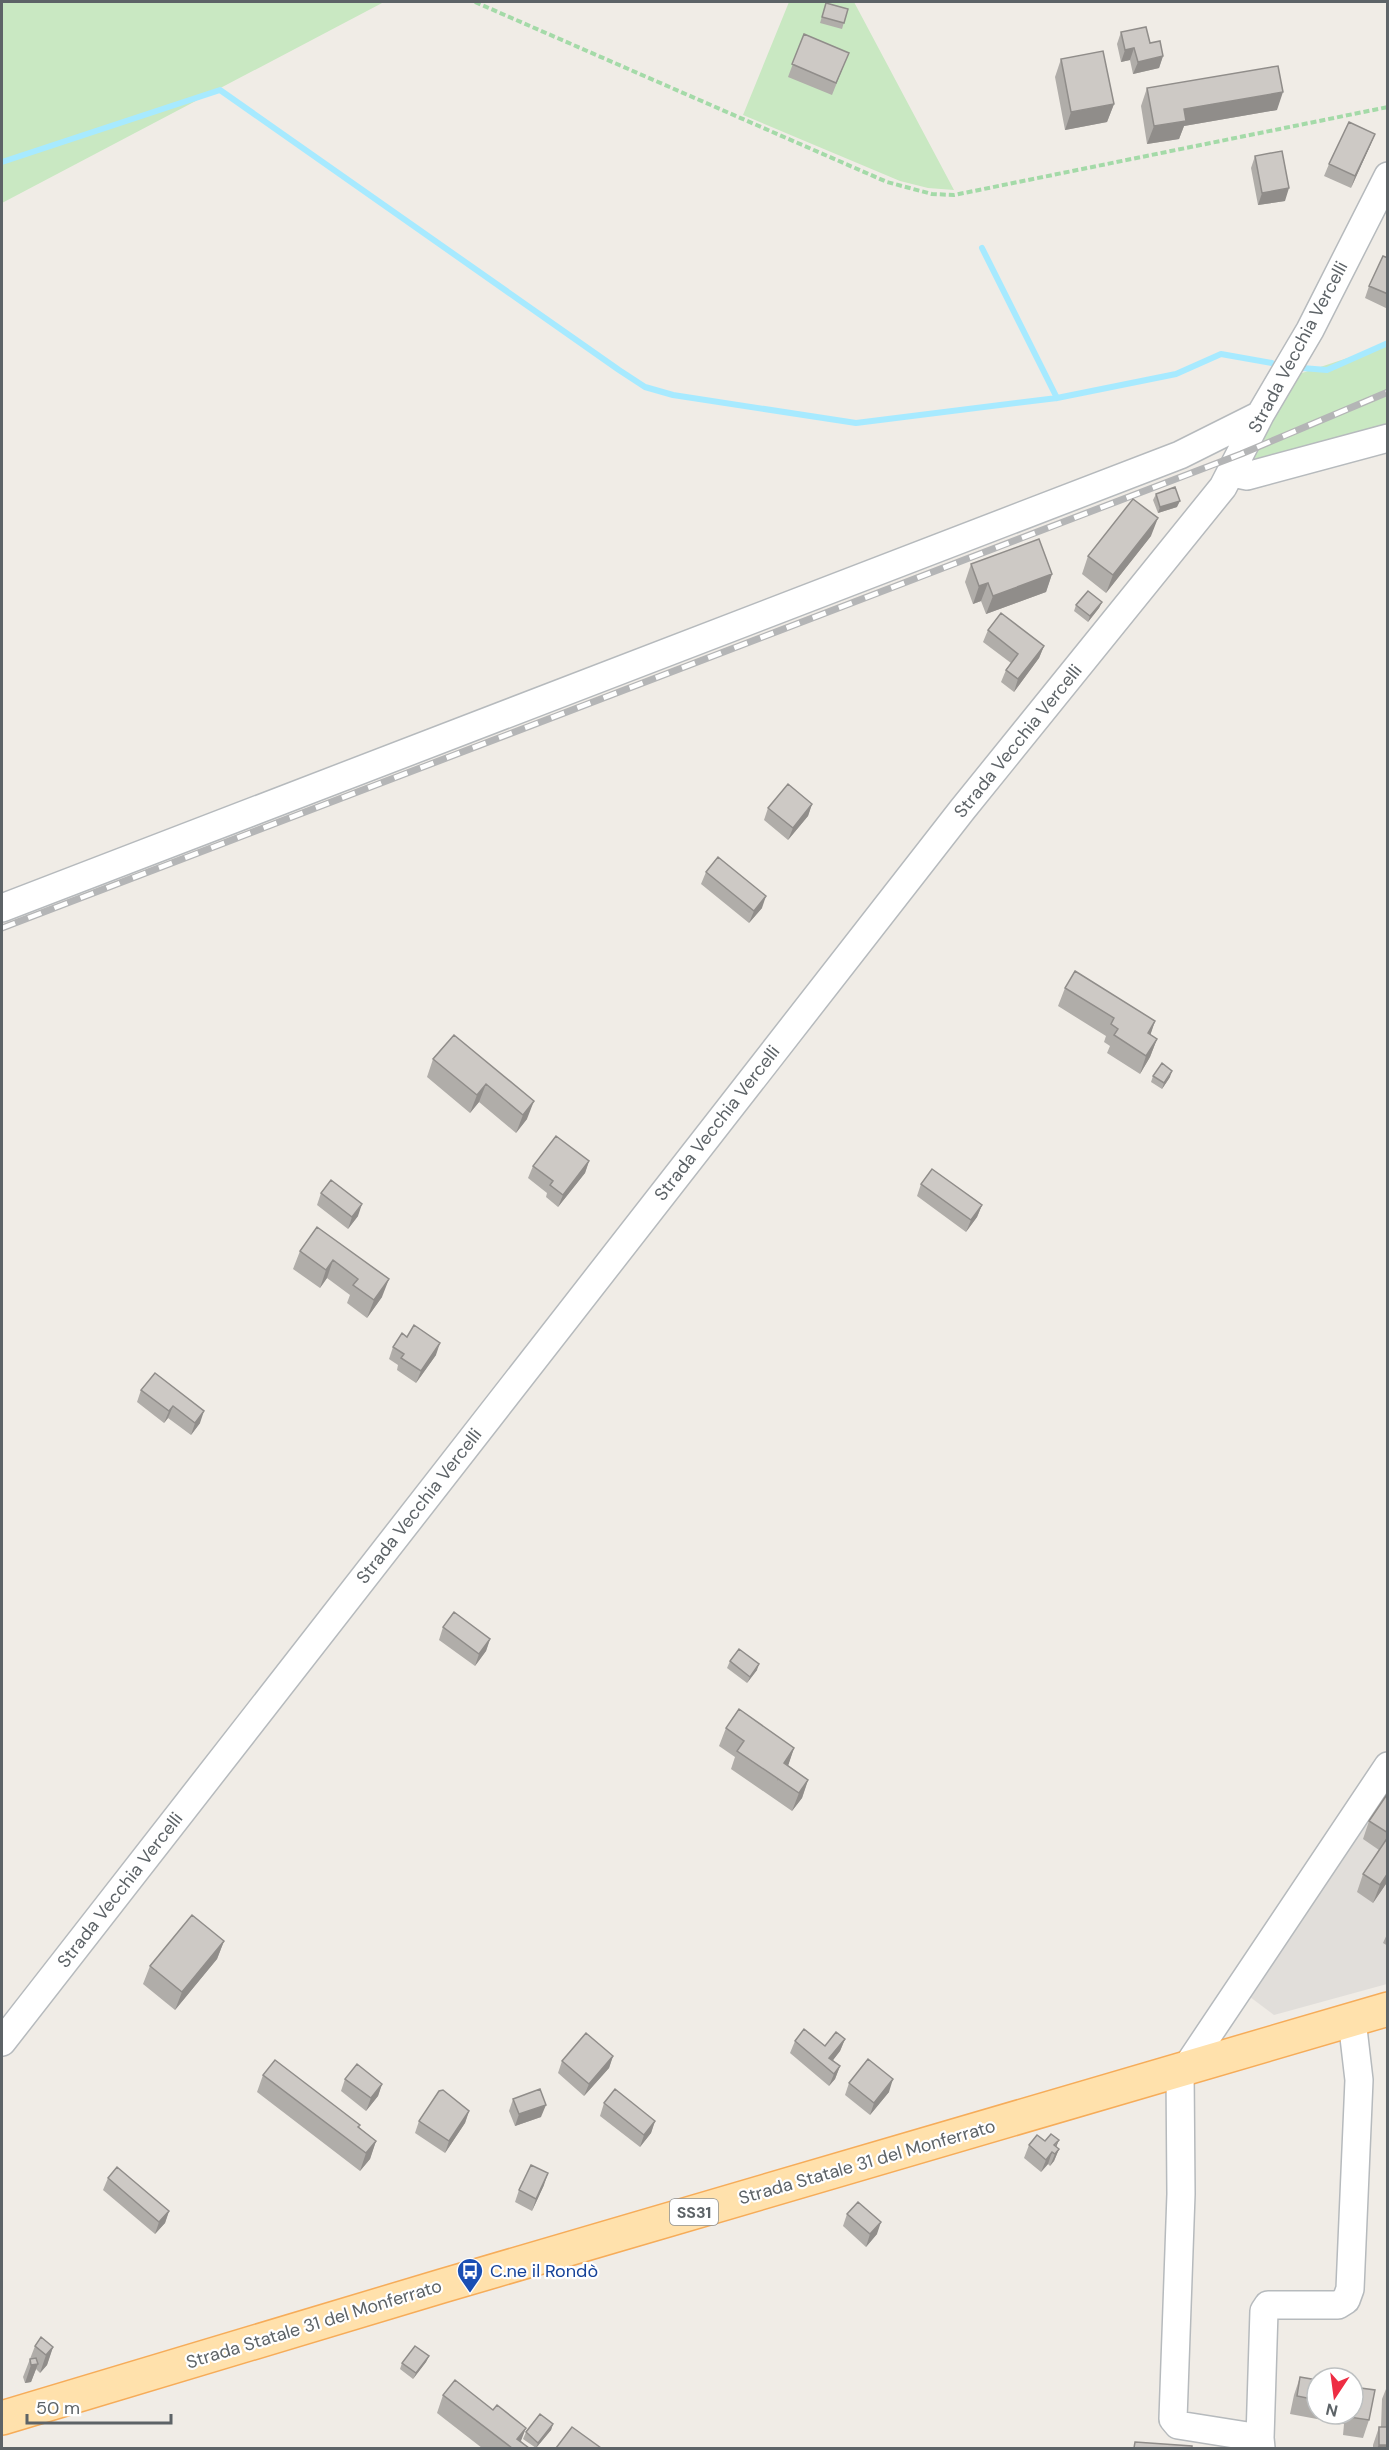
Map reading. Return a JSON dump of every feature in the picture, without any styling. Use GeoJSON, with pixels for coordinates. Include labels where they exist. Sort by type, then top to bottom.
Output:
{"type":"FeatureCollection","features":[{"type":"Feature","properties":{"kind":"main road","name":"Strada Statale 31 del Monferrato"},"geometry":{"type":"LineString","coordinates":[[2,2418],[442,2286],[1388,2009]]}},
{"type":"Feature","properties":{"kind":"street","name":"Strada Vecchia Vercelli"},"geometry":{"type":"LineString","coordinates":[[2,2042],[764,1062],[1232,472],[1260,415],[1310,330],[1388,176]]}},
{"type":"Feature","properties":{"kind":"street"},"geometry":{"type":"LineString","coordinates":[[2,908],[1169,459],[1260,415]]}},
{"type":"Feature","properties":{"kind":"street"},"geometry":{"type":"LineString","coordinates":[[1232,472],[1247,476],[1388,438]]}},
{"type":"Feature","properties":{"kind":"street"},"geometry":{"type":"LineString","coordinates":[[1352,2020],[1359,2080],[1350,2289],[1346,2300],[1338,2305],[1268,2305],[1264,2311],[1260,2443],[1178,2425],[1173,2419],[1183,2069],[1388,1766]]}},
{"type":"Feature","properties":{"kind":"path"},"geometry":{"type":"LineString","coordinates":[[476,2],[887,182],[932,194],[954,195],[1388,107]]}},
{"type":"Feature","properties":{"kind":"shaded area"},"geometry":{"type":"Polygon","coordinates":[[[1387,1792],[1387,1984],[1274,2015],[1250,1997],[1387,1792]]]}},
{"type":"Feature","properties":{"kind":"green space"},"geometry":{"type":"Polygon","coordinates":[[[2,2],[384,2],[2,203],[2,2]]]}},
{"type":"Feature","properties":{"kind":"green space"},"geometry":{"type":"Polygon","coordinates":[[[789,2],[854,2],[954,190],[928,188],[900,181],[743,115],[789,2]]]}},
{"type":"Feature","properties":{"kind":"green space"},"geometry":{"type":"Polygon","coordinates":[[[1387,345],[1387,446],[1247,470],[1296,375],[1387,345]]]}},
{"type":"Feature","properties":{"kind":"building"},"geometry":{"type":"Polygon","coordinates":[[[826,3],[848,9],[844,23],[822,17],[826,3]]]}},
{"type":"Feature","properties":{"kind":"building"},"geometry":{"type":"Polygon","coordinates":[[[1146,27],[1150,43],[1160,41],[1163,56],[1138,62],[1134,48],[1125,50],[1121,32],[1146,27]]]}},
{"type":"Feature","properties":{"kind":"building"},"geometry":{"type":"Polygon","coordinates":[[[804,34],[849,53],[836,83],[792,64],[804,34]]]}},
{"type":"Feature","properties":{"kind":"building"},"geometry":{"type":"Polygon","coordinates":[[[1103,51],[1114,104],[1071,112],[1061,59],[1103,51]]]}},
{"type":"Feature","properties":{"kind":"building"},"geometry":{"type":"Polygon","coordinates":[[[1278,66],[1283,92],[1184,109],[1186,121],[1154,126],[1147,88],[1278,66]]]}},
{"type":"Feature","properties":{"kind":"building"},"geometry":{"type":"Polygon","coordinates":[[[1349,122],[1375,134],[1355,176],[1329,164],[1349,122]]]}},
{"type":"Feature","properties":{"kind":"building"},"geometry":{"type":"Polygon","coordinates":[[[1282,151],[1289,188],[1262,193],[1255,156],[1282,151]]]}},
{"type":"Feature","properties":{"kind":"building"},"geometry":{"type":"Polygon","coordinates":[[[1383,256],[1388,258],[1388,294],[1369,286],[1383,256]]]}},
{"type":"Feature","properties":{"kind":"building"},"geometry":{"type":"Polygon","coordinates":[[[1175,487],[1180,501],[1160,507],[1156,494],[1175,487]]]}},
{"type":"Feature","properties":{"kind":"building"},"geometry":{"type":"Polygon","coordinates":[[[1133,499],[1158,518],[1113,575],[1088,556],[1133,499]]]}},
{"type":"Feature","properties":{"kind":"building"},"geometry":{"type":"Polygon","coordinates":[[[1039,539],[1052,574],[993,596],[988,583],[979,586],[971,564],[1039,539]]]}},
{"type":"Feature","properties":{"kind":"building"},"geometry":{"type":"Polygon","coordinates":[[[1088,591],[1102,602],[1090,616],[1076,605],[1088,591]]]}},
{"type":"Feature","properties":{"kind":"building"},"geometry":{"type":"Polygon","coordinates":[[[1001,613],[1044,646],[1018,679],[1006,670],[1018,654],[988,630],[1001,613]]]}},
{"type":"Feature","properties":{"kind":"building"},"geometry":{"type":"Polygon","coordinates":[[[788,784],[812,804],[793,828],[768,808],[788,784]]]}},
{"type":"Feature","properties":{"kind":"building"},"geometry":{"type":"Polygon","coordinates":[[[718,857],[766,896],[754,911],[706,872],[718,857]]]}},
{"type":"Feature","properties":{"kind":"building"},"geometry":{"type":"Polygon","coordinates":[[[1075,971],[1155,1021],[1148,1033],[1157,1039],[1146,1056],[1114,1035],[1118,1029],[1111,1024],[1114,1018],[1065,988],[1075,971]]]}},
{"type":"Feature","properties":{"kind":"building"},"geometry":{"type":"Polygon","coordinates":[[[454,1035],[534,1101],[523,1115],[486,1084],[477,1095],[433,1059],[454,1035]]]}},
{"type":"Feature","properties":{"kind":"building"},"geometry":{"type":"Polygon","coordinates":[[[1162,1063],[1172,1071],[1164,1083],[1153,1076],[1162,1063]]]}},
{"type":"Feature","properties":{"kind":"building"},"geometry":{"type":"Polygon","coordinates":[[[556,1136],[589,1161],[563,1195],[550,1185],[553,1181],[533,1166],[556,1136]]]}},
{"type":"Feature","properties":{"kind":"building"},"geometry":{"type":"Polygon","coordinates":[[[932,1169],[982,1205],[971,1220],[921,1184],[932,1169]]]}},
{"type":"Feature","properties":{"kind":"building"},"geometry":{"type":"Polygon","coordinates":[[[331,1180],[362,1204],[352,1217],[321,1193],[331,1180]]]}},
{"type":"Feature","properties":{"kind":"building"},"geometry":{"type":"Polygon","coordinates":[[[317,1227],[389,1279],[374,1300],[353,1285],[358,1279],[333,1260],[326,1270],[300,1251],[317,1227]]]}},
{"type":"Feature","properties":{"kind":"building"},"geometry":{"type":"Polygon","coordinates":[[[414,1325],[440,1343],[421,1371],[401,1358],[404,1354],[393,1347],[402,1333],[407,1337],[414,1325]]]}},
{"type":"Feature","properties":{"kind":"building"},"geometry":{"type":"Polygon","coordinates":[[[155,1373],[204,1411],[195,1423],[173,1406],[169,1411],[141,1390],[155,1373]]]}},
{"type":"Feature","properties":{"kind":"building"},"geometry":{"type":"Polygon","coordinates":[[[454,1612],[490,1639],[479,1654],[443,1627],[454,1612]]]}},
{"type":"Feature","properties":{"kind":"building"},"geometry":{"type":"Polygon","coordinates":[[[739,1649],[759,1664],[750,1677],[730,1661],[739,1649]]]}},
{"type":"Feature","properties":{"kind":"building"},"geometry":{"type":"Polygon","coordinates":[[[739,1709],[794,1748],[784,1763],[808,1780],[799,1793],[737,1751],[744,1741],[726,1728],[739,1709]]]}},
{"type":"Feature","properties":{"kind":"building"},"geometry":{"type":"Polygon","coordinates":[[[1388,1793],[1388,1833],[1369,1821],[1388,1793]]]}},
{"type":"Feature","properties":{"kind":"building"},"geometry":{"type":"Polygon","coordinates":[[[1388,1837],[1388,1873],[1380,1885],[1363,1874],[1388,1837]]]}},
{"type":"Feature","properties":{"kind":"building"},"geometry":{"type":"Polygon","coordinates":[[[192,1915],[224,1941],[182,1992],[150,1966],[192,1915]]]}},
{"type":"Feature","properties":{"kind":"building"},"geometry":{"type":"Polygon","coordinates":[[[804,2029],[825,2046],[836,2032],[845,2039],[829,2058],[840,2066],[834,2074],[795,2041],[804,2029]]]}},
{"type":"Feature","properties":{"kind":"building"},"geometry":{"type":"Polygon","coordinates":[[[586,2033],[613,2056],[589,2084],[562,2061],[586,2033]]]}},
{"type":"Feature","properties":{"kind":"building"},"geometry":{"type":"Polygon","coordinates":[[[868,2059],[893,2079],[874,2103],[849,2083],[868,2059]]]}},
{"type":"Feature","properties":{"kind":"building"},"geometry":{"type":"Polygon","coordinates":[[[275,2060],[360,2125],[358,2127],[376,2141],[366,2153],[263,2075],[275,2060]]]}},
{"type":"Feature","properties":{"kind":"building"},"geometry":{"type":"Polygon","coordinates":[[[357,2064],[382,2084],[371,2098],[345,2079],[357,2064]]]}},
{"type":"Feature","properties":{"kind":"building"},"geometry":{"type":"Polygon","coordinates":[[[540,2089],[546,2105],[519,2114],[513,2099],[540,2089]]]}},
{"type":"Feature","properties":{"kind":"building"},"geometry":{"type":"Polygon","coordinates":[[[615,2089],[655,2121],[644,2135],[604,2103],[615,2089]]]}},
{"type":"Feature","properties":{"kind":"building"},"geometry":{"type":"Polygon","coordinates":[[[443,2090],[469,2111],[449,2141],[419,2121],[439,2091],[443,2090]]]}},
{"type":"Feature","properties":{"kind":"building"},"geometry":{"type":"Polygon","coordinates":[[[1051,2134],[1059,2140],[1054,2145],[1059,2149],[1055,2154],[1052,2152],[1046,2160],[1029,2145],[1037,2135],[1045,2141],[1051,2134]]]}},
{"type":"Feature","properties":{"kind":"building"},"geometry":{"type":"Polygon","coordinates":[[[531,2165],[548,2173],[536,2199],[519,2190],[531,2165]]]}},
{"type":"Feature","properties":{"kind":"building"},"geometry":{"type":"Polygon","coordinates":[[[117,2167],[169,2211],[159,2222],[108,2178],[117,2167]]]}},
{"type":"Feature","properties":{"kind":"building"},"geometry":{"type":"Polygon","coordinates":[[[858,2202],[881,2222],[870,2234],[847,2214],[858,2202]]]}},
{"type":"Feature","properties":{"kind":"building"},"geometry":{"type":"Polygon","coordinates":[[[41,2337],[53,2347],[46,2355],[35,2346],[41,2337]]]}},
{"type":"Feature","properties":{"kind":"building"},"geometry":{"type":"Polygon","coordinates":[[[415,2346],[429,2356],[416,2373],[402,2363],[415,2346]]]}},
{"type":"Feature","properties":{"kind":"building"},"geometry":{"type":"Polygon","coordinates":[[[36,2358],[38,2364],[31,2365],[30,2359],[36,2358]]]}},
{"type":"Feature","properties":{"kind":"building"},"geometry":{"type":"Polygon","coordinates":[[[1300,2377],[1305,2378],[1305,2398],[1297,2396],[1300,2377]]]}},
{"type":"Feature","properties":{"kind":"building"},"geometry":{"type":"Polygon","coordinates":[[[455,2380],[493,2410],[497,2405],[526,2428],[517,2439],[529,2448],[512,2448],[443,2395],[455,2380]]]}},
{"type":"Feature","properties":{"kind":"building"},"geometry":{"type":"Polygon","coordinates":[[[1365,2389],[1375,2390],[1369,2420],[1365,2419],[1365,2389]]]}},
{"type":"Feature","properties":{"kind":"building"},"geometry":{"type":"Polygon","coordinates":[[[540,2414],[553,2424],[538,2443],[526,2432],[540,2414]]]}},
{"type":"Feature","properties":{"kind":"building"},"geometry":{"type":"Polygon","coordinates":[[[1388,2414],[1388,2445],[1379,2445],[1379,2427],[1387,2427],[1388,2414]]]}},
{"type":"Feature","properties":{"kind":"building"},"geometry":{"type":"Polygon","coordinates":[[[572,2427],[601,2448],[556,2448],[572,2427]]]}},
{"type":"Feature","properties":{"kind":"building"},"geometry":{"type":"Polygon","coordinates":[[[1135,2442],[1192,2446],[1192,2448],[1134,2448],[1135,2442]]]}},
{"type":"Feature","properties":{"kind":"waterway"},"geometry":{"type":"LineString","coordinates":[[2,162],[220,90],[619,370],[645,387],[673,395],[856,423],[1057,398],[1176,374],[1221,354],[1272,363]]}},
{"type":"Feature","properties":{"kind":"waterway"},"geometry":{"type":"LineString","coordinates":[[982,248],[1057,398]]}},
{"type":"Feature","properties":{"kind":"waterway"},"geometry":{"type":"LineString","coordinates":[[1302,368],[1327,370],[1388,343]]}},
{"type":"Feature","properties":{"kind":"railway"},"geometry":{"type":"LineString","coordinates":[[2,928],[1241,454],[1388,392]]}},
{"type":"Feature","properties":{"kind":"place","name":"C.ne il Rondò"},"geometry":{"type":"Point","coordinates":[470,2294]}}]}
